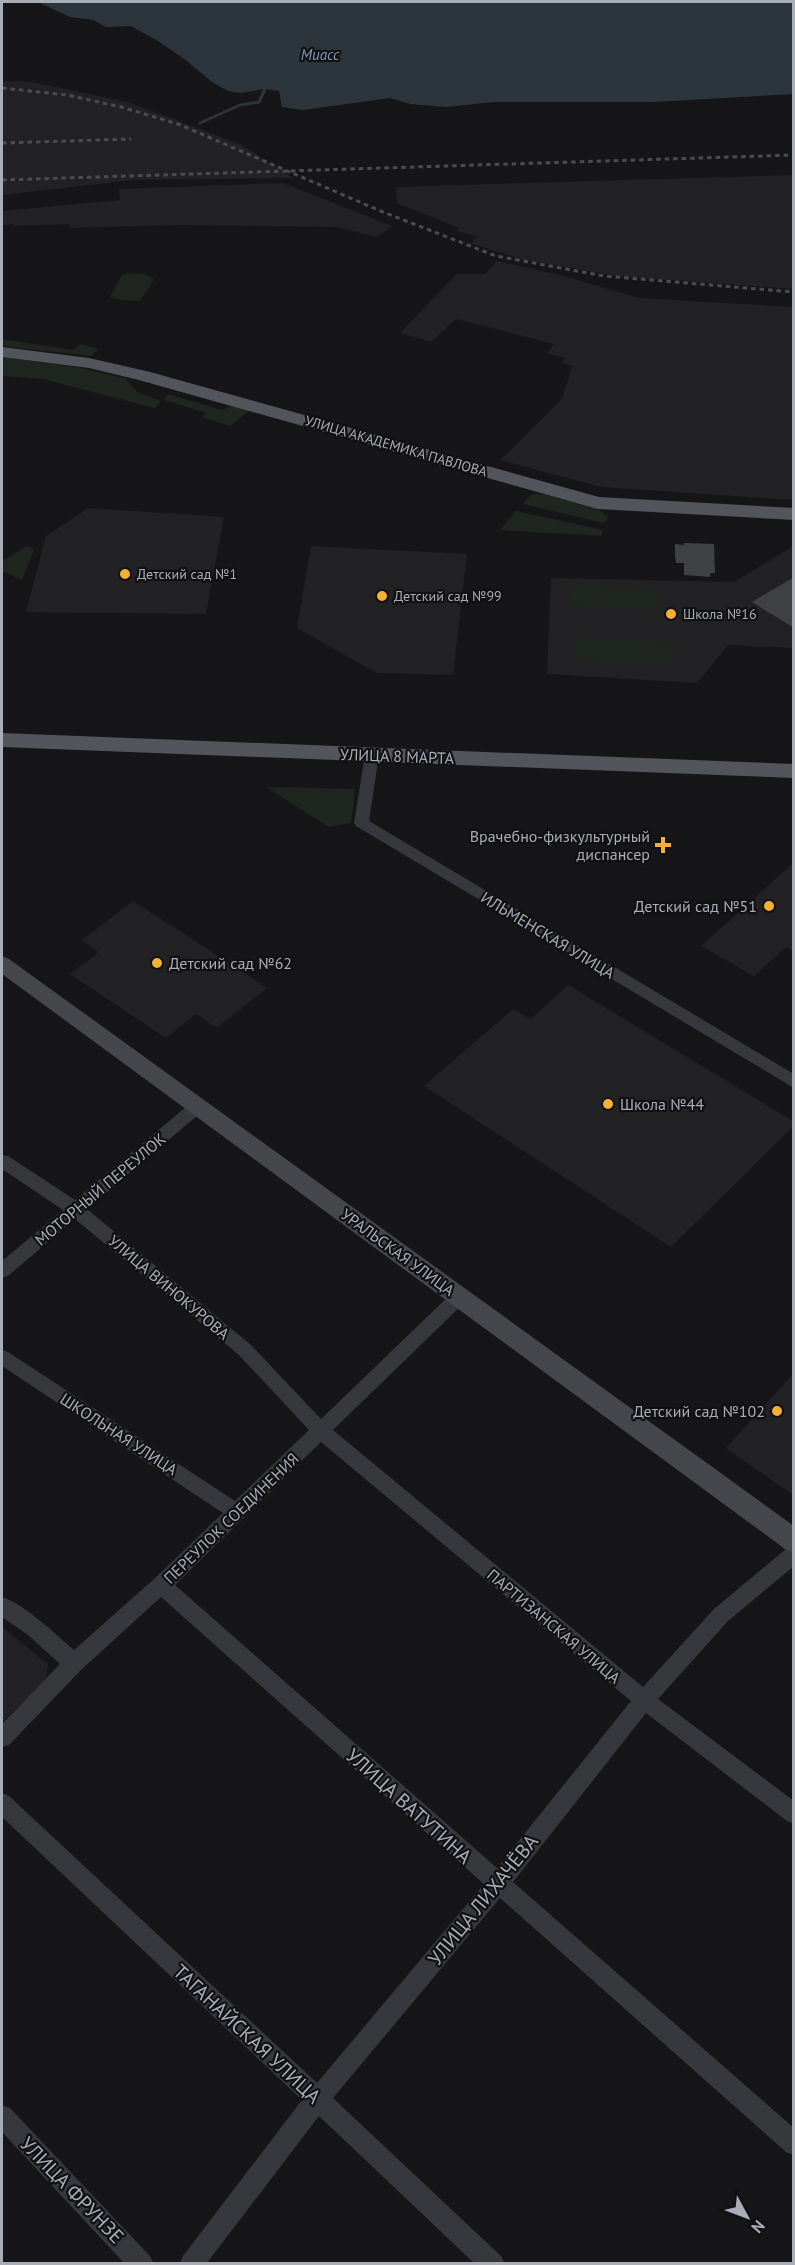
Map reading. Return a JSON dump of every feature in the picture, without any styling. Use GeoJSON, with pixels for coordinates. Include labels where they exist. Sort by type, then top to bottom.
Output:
{"type":"FeatureCollection","features":[{"type":"Feature","properties":{"kind":"main road","name":"УЛИЦА АКАДЕМИКА ПАВЛОВА"},"geometry":{"type":"LineString","coordinates":[[2,352],[89,363],[144,376],[598,503],[794,514]]}},
{"type":"Feature","properties":{"kind":"main road","name":"УЛИЦА 8 МАРТА"},"geometry":{"type":"LineString","coordinates":[[2,740],[794,771]]}},
{"type":"Feature","properties":{"kind":"street","name":"ИЛЬМЕНСКАЯ УЛИЦА"},"geometry":{"type":"LineString","coordinates":[[372,755],[361,823],[793,1080]]}},
{"type":"Feature","properties":{"kind":"street","name":"УРАЛЬСКАЯ УЛИЦА"},"geometry":{"type":"LineString","coordinates":[[2,964],[794,1541]]}},
{"type":"Feature","properties":{"kind":"street","name":"МОТОРНЫЙ ПЕРЕУЛОК"},"geometry":{"type":"LineString","coordinates":[[2,1271],[198,1106]]}},
{"type":"Feature","properties":{"kind":"street","name":"УЛИЦА ВИНОКУРОВА"},"geometry":{"type":"LineString","coordinates":[[2,1161],[75,1209],[244,1350],[321,1431]]}},
{"type":"Feature","properties":{"kind":"street","name":"ПЕРЕУЛОК СОЕДИНЕНИЯ"},"geometry":{"type":"LineString","coordinates":[[2,1738],[74,1663],[161,1585],[459,1297]]}},
{"type":"Feature","properties":{"kind":"street","name":"ШКОЛЬНАЯ УЛИЦА"},"geometry":{"type":"LineString","coordinates":[[2,1357],[237,1512]]}},
{"type":"Feature","properties":{"kind":"street","name":"ПАРТИЗАНСКАЯ УЛИЦА"},"geometry":{"type":"LineString","coordinates":[[321,1431],[644,1701],[794,1814]]}},
{"type":"Feature","properties":{"kind":"street","name":"УЛИЦА ЛИХАЧЁВА"},"geometry":{"type":"LineString","coordinates":[[191,2264],[317,2100],[498,1884],[644,1701],[721,1615],[794,1554]]}},
{"type":"Feature","properties":{"kind":"street","name":"УЛИЦА ВАТУТИНА"},"geometry":{"type":"LineString","coordinates":[[161,1585],[794,2144]]}},
{"type":"Feature","properties":{"kind":"street"},"geometry":{"type":"LineString","coordinates":[[2,1606],[35,1629],[74,1663]]}},
{"type":"Feature","properties":{"kind":"street","name":"ТАГАНАЙСКАЯ УЛИЦА"},"geometry":{"type":"LineString","coordinates":[[2,1803],[494,2264]]}},
{"type":"Feature","properties":{"kind":"street","name":"УЛИЦА ФРУНЗЕ"},"geometry":{"type":"LineString","coordinates":[[2,2116],[142,2264]]}},
{"type":"Feature","properties":{"kind":"shaded area"},"geometry":{"type":"Polygon","coordinates":[[[2,81],[32,82],[131,103],[240,144],[293,178],[133,180],[2,195],[2,81]]]}},
{"type":"Feature","properties":{"kind":"shaded area"},"geometry":{"type":"Polygon","coordinates":[[[793,175],[793,289],[618,276],[524,260],[470,243],[477,237],[457,231],[459,228],[397,203],[396,187],[793,175]]]}},
{"type":"Feature","properties":{"kind":"shaded area"},"geometry":{"type":"Polygon","coordinates":[[[283,183],[392,226],[377,237],[336,227],[178,225],[70,228],[69,224],[2,225],[2,211],[120,200],[119,189],[283,183]]]}},
{"type":"Feature","properties":{"kind":"shaded area"},"geometry":{"type":"Polygon","coordinates":[[[497,261],[564,276],[639,298],[793,307],[793,500],[601,487],[500,460],[562,399],[572,366],[562,363],[565,358],[547,353],[554,344],[456,319],[431,342],[400,333],[457,274],[485,274],[497,261]]]}},
{"type":"Feature","properties":{"kind":"shaded area"},"geometry":{"type":"Polygon","coordinates":[[[144,274],[154,279],[140,301],[110,297],[122,275],[144,274]]]}},
{"type":"Feature","properties":{"kind":"shaded area"},"geometry":{"type":"Polygon","coordinates":[[[2,339],[73,350],[81,344],[98,349],[92,356],[2,346],[2,339]]]}},
{"type":"Feature","properties":{"kind":"shaded area"},"geometry":{"type":"Polygon","coordinates":[[[2,357],[82,368],[125,378],[137,392],[161,401],[154,408],[43,379],[2,376],[2,357]]]}},
{"type":"Feature","properties":{"kind":"shaded area"},"geometry":{"type":"Polygon","coordinates":[[[168,394],[222,410],[235,404],[248,407],[249,411],[230,426],[202,417],[206,413],[164,400],[168,394]]]}},
{"type":"Feature","properties":{"kind":"shaded area"},"geometry":{"type":"Polygon","coordinates":[[[538,493],[598,508],[609,518],[603,523],[523,504],[530,495],[538,493]]]}},
{"type":"Feature","properties":{"kind":"shaded area","name":"Детский сад №1"},"geometry":{"type":"Polygon","coordinates":[[[88,508],[224,517],[206,614],[26,612],[46,536],[88,508]]]}},
{"type":"Feature","properties":{"kind":"shaded area"},"geometry":{"type":"Polygon","coordinates":[[[516,511],[603,530],[601,536],[500,530],[516,511]]]}},
{"type":"Feature","properties":{"kind":"shaded area"},"geometry":{"type":"Polygon","coordinates":[[[27,546],[34,550],[22,580],[2,571],[2,561],[27,546]]]}},
{"type":"Feature","properties":{"kind":"shaded area","name":"Детский сад №99"},"geometry":{"type":"Polygon","coordinates":[[[311,546],[467,554],[453,675],[377,673],[297,628],[311,546]]]}},
{"type":"Feature","properties":{"kind":"shaded area","name":"Школа №16"},"geometry":{"type":"Polygon","coordinates":[[[793,546],[793,648],[728,645],[697,683],[547,674],[551,578],[734,582],[793,546]]]}},
{"type":"Feature","properties":{"kind":"shaded area"},"geometry":{"type":"Polygon","coordinates":[[[570,584],[658,589],[657,610],[569,605],[570,584]]]}},
{"type":"Feature","properties":{"kind":"shaded area"},"geometry":{"type":"Polygon","coordinates":[[[575,637],[672,643],[674,666],[574,661],[575,637]]]}},
{"type":"Feature","properties":{"kind":"shaded area"},"geometry":{"type":"Polygon","coordinates":[[[266,787],[355,789],[351,823],[329,827],[266,787]]]}},
{"type":"Feature","properties":{"kind":"shaded area","name":"Детский сад №51"},"geometry":{"type":"Polygon","coordinates":[[[791,865],[794,866],[793,951],[786,947],[754,976],[701,946],[791,865]]]}},
{"type":"Feature","properties":{"kind":"shaded area","name":"Детский сад №62"},"geometry":{"type":"Polygon","coordinates":[[[133,901],[267,988],[217,1028],[196,1014],[166,1038],[70,974],[99,952],[82,940],[133,901]]]}},
{"type":"Feature","properties":{"kind":"shaded area","name":"Школа №44"},"geometry":{"type":"Polygon","coordinates":[[[568,985],[793,1121],[793,1127],[671,1247],[424,1086],[513,1009],[531,1019],[568,985]]]}},
{"type":"Feature","properties":{"kind":"shaded area","name":"Детский сад №102"},"geometry":{"type":"Polygon","coordinates":[[[793,1374],[793,1495],[726,1448],[793,1374]]]}},
{"type":"Feature","properties":{"kind":"shaded area"},"geometry":{"type":"Polygon","coordinates":[[[2,1627],[48,1664],[46,1680],[2,1722],[2,1627]]]}},
{"type":"Feature","properties":{"kind":"water","name":"Миасс"},"geometry":{"type":"Polygon","coordinates":[[[38,2],[793,2],[793,94],[654,102],[493,102],[446,107],[410,104],[390,98],[303,110],[282,107],[279,91],[265,89],[241,93],[228,91],[212,82],[158,41],[131,26],[106,27],[93,20],[70,17],[38,2]]]}},
{"type":"Feature","properties":{"kind":"building"},"geometry":{"type":"Polygon","coordinates":[[[684,543],[714,544],[715,573],[710,573],[710,577],[684,575],[684,563],[676,563],[675,544],[684,545],[684,543]]]}},
{"type":"Feature","properties":{"kind":"building"},"geometry":{"type":"Polygon","coordinates":[[[794,577],[794,628],[752,602],[794,577]]]}},
{"type":"Feature","properties":{"kind":"waterway"},"geometry":{"type":"LineString","coordinates":[[200,123],[240,105],[259,102],[265,89]]}},
{"type":"Feature","properties":{"kind":"railway"},"geometry":{"type":"LineString","coordinates":[[2,88],[67,95],[121,107],[178,124],[287,171]]}},
{"type":"Feature","properties":{"kind":"railway"},"geometry":{"type":"LineString","coordinates":[[2,143],[131,139]]}},
{"type":"Feature","properties":{"kind":"railway"},"geometry":{"type":"LineString","coordinates":[[287,171],[794,155]]}},
{"type":"Feature","properties":{"kind":"railway"},"geometry":{"type":"LineString","coordinates":[[2,180],[287,171]]}},
{"type":"Feature","properties":{"kind":"railway"},"geometry":{"type":"LineString","coordinates":[[287,171],[383,212],[496,256],[604,276],[794,292]]}},
{"type":"Feature","properties":{"kind":"place","name":"Детский сад №1"},"geometry":{"type":"Point","coordinates":[125,574]}},
{"type":"Feature","properties":{"kind":"place","name":"Детский сад №99"},"geometry":{"type":"Point","coordinates":[382,596]}},
{"type":"Feature","properties":{"kind":"place","name":"Школа №16"},"geometry":{"type":"Point","coordinates":[671,614]}},
{"type":"Feature","properties":{"kind":"place","name":"Врачебно-физкультурный диспансер"},"geometry":{"type":"Point","coordinates":[663,845]}},
{"type":"Feature","properties":{"kind":"place","name":"Детский сад №51"},"geometry":{"type":"Point","coordinates":[769,906]}},
{"type":"Feature","properties":{"kind":"place","name":"Детский сад №62"},"geometry":{"type":"Point","coordinates":[157,963]}},
{"type":"Feature","properties":{"kind":"place","name":"Школа №44"},"geometry":{"type":"Point","coordinates":[608,1104]}},
{"type":"Feature","properties":{"kind":"place","name":"Детский сад №102"},"geometry":{"type":"Point","coordinates":[777,1411]}}]}
